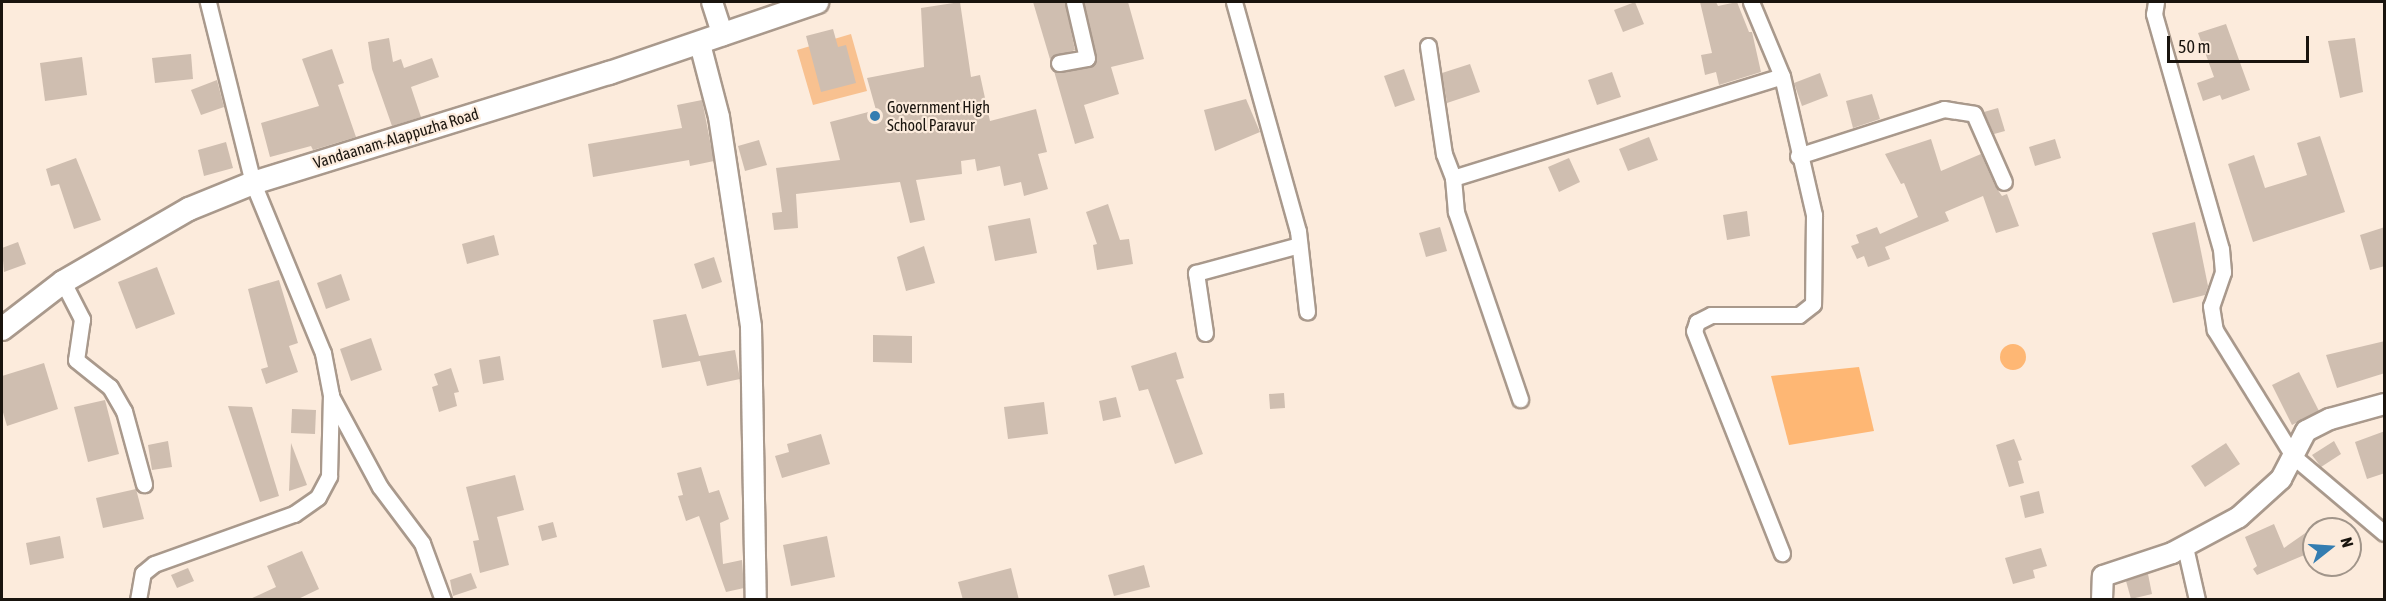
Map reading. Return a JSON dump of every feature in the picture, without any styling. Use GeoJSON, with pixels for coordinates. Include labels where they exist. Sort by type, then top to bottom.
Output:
{"type":"FeatureCollection","features":[{"type":"Feature","properties":{"kind":"main road","name":"Vandaanam-Alappuzha Road"},"geometry":{"type":"LineString","coordinates":[[2,329],[63,282],[189,209],[253,183],[700,44],[817,2]]}},
{"type":"Feature","properties":{"kind":"street"},"geometry":{"type":"LineString","coordinates":[[138,600],[143,573],[165,557],[294,514],[318,497],[329,477],[331,395],[322,353],[253,183],[208,2]]}},
{"type":"Feature","properties":{"kind":"street"},"geometry":{"type":"LineString","coordinates":[[712,2],[723,35]]}},
{"type":"Feature","properties":{"kind":"street"},"geometry":{"type":"LineString","coordinates":[[1059,63],[1087,58],[1074,2]]}},
{"type":"Feature","properties":{"kind":"street"},"geometry":{"type":"LineString","coordinates":[[1234,2],[1299,245],[1307,311]]}},
{"type":"Feature","properties":{"kind":"street"},"geometry":{"type":"LineString","coordinates":[[1751,2],[1782,76],[1798,156],[1814,215],[1813,304],[1799,315],[1711,315],[1697,321],[1694,331],[1782,554]]}},
{"type":"Feature","properties":{"kind":"street"},"geometry":{"type":"LineString","coordinates":[[2156,2],[2154,14],[2221,249],[2223,272],[2211,317],[2215,330],[2293,456],[2385,533]]}},
{"type":"Feature","properties":{"kind":"street"},"geometry":{"type":"LineString","coordinates":[[700,44],[719,117],[751,327],[756,600]]}},
{"type":"Feature","properties":{"kind":"street"},"geometry":{"type":"LineString","coordinates":[[1428,46],[1444,154],[1453,178],[1456,212],[1520,399]]}},
{"type":"Feature","properties":{"kind":"street"},"geometry":{"type":"LineString","coordinates":[[1453,178],[1782,76]]}},
{"type":"Feature","properties":{"kind":"street"},"geometry":{"type":"LineString","coordinates":[[1798,156],[1944,109],[1974,114],[2004,182]]}},
{"type":"Feature","properties":{"kind":"street"},"geometry":{"type":"LineString","coordinates":[[1205,333],[1196,273],[1299,245]]}},
{"type":"Feature","properties":{"kind":"street"},"geometry":{"type":"LineString","coordinates":[[63,282],[81,319],[76,360],[110,387],[119,403],[144,484]]}},
{"type":"Feature","properties":{"kind":"street"},"geometry":{"type":"LineString","coordinates":[[331,395],[380,487],[422,543],[443,600]]}},
{"type":"Feature","properties":{"kind":"street"},"geometry":{"type":"LineString","coordinates":[[2102,600],[2103,576],[2185,547],[2239,518],[2281,479],[2306,431],[2330,418],[2385,404]]}},
{"type":"Feature","properties":{"kind":"street"},"geometry":{"type":"LineString","coordinates":[[2185,547],[2197,600]]}},
{"type":"Feature","properties":{"kind":"shaded area"},"geometry":{"type":"Polygon","coordinates":[[[851,34],[867,91],[813,105],[797,50],[851,34]]]}},
{"type":"Feature","properties":{"kind":"shaded area"},"geometry":{"type":"Polygon","coordinates":[[[2013,344],[2022,348],[2026,357],[2022,366],[2013,370],[2004,366],[2000,357],[2004,348],[2013,344]]]}},
{"type":"Feature","properties":{"kind":"shaded area"},"geometry":{"type":"Polygon","coordinates":[[[1859,367],[1874,431],[1789,445],[1771,376],[1859,367]]]}},
{"type":"Feature","properties":{"kind":"building"},"geometry":{"type":"Polygon","coordinates":[[[960,2],[971,77],[980,75],[990,121],[1036,109],[1047,152],[1038,154],[1048,189],[1024,196],[1021,182],[1004,186],[1000,166],[977,171],[975,159],[961,161],[962,174],[916,180],[925,220],[910,223],[900,182],[796,194],[798,228],[774,230],[772,213],[782,212],[776,168],[840,160],[830,122],[876,110],[867,78],[924,67],[921,8],[960,2]]]}},
{"type":"Feature","properties":{"kind":"building"},"geometry":{"type":"Polygon","coordinates":[[[1033,2],[1065,2],[1075,50],[1050,59],[1033,2]]]}},
{"type":"Feature","properties":{"kind":"building"},"geometry":{"type":"Polygon","coordinates":[[[1084,2],[1128,2],[1144,59],[1111,67],[1119,94],[1084,105],[1094,138],[1075,144],[1054,71],[1089,68],[1096,62],[1084,2]]]}},
{"type":"Feature","properties":{"kind":"building"},"geometry":{"type":"Polygon","coordinates":[[[1635,2],[1644,24],[1623,32],[1614,10],[1635,2]]]}},
{"type":"Feature","properties":{"kind":"building"},"geometry":{"type":"Polygon","coordinates":[[[1700,2],[1716,2],[1718,6],[1737,2],[1749,32],[1752,32],[1761,72],[1719,85],[1716,72],[1705,75],[1701,55],[1712,53],[1700,2]]]}},
{"type":"Feature","properties":{"kind":"building"},"geometry":{"type":"Polygon","coordinates":[[[2226,24],[2250,90],[2222,100],[2220,95],[2203,101],[2197,83],[2214,77],[2198,33],[2226,24]]]}},
{"type":"Feature","properties":{"kind":"building"},"geometry":{"type":"Polygon","coordinates":[[[833,29],[838,47],[846,45],[856,83],[821,92],[806,36],[833,29]]]}},
{"type":"Feature","properties":{"kind":"building"},"geometry":{"type":"Polygon","coordinates":[[[389,38],[393,62],[401,59],[404,68],[432,58],[439,77],[411,87],[421,117],[392,126],[372,69],[368,42],[389,38]]]}},
{"type":"Feature","properties":{"kind":"building"},"geometry":{"type":"Polygon","coordinates":[[[2355,38],[2363,92],[2340,98],[2328,41],[2355,38]]]}},
{"type":"Feature","properties":{"kind":"building"},"geometry":{"type":"Polygon","coordinates":[[[332,49],[344,83],[338,85],[356,137],[313,150],[311,146],[270,157],[261,123],[319,106],[302,59],[332,49]]]}},
{"type":"Feature","properties":{"kind":"building"},"geometry":{"type":"Polygon","coordinates":[[[191,54],[193,79],[155,83],[152,58],[191,54]]]}},
{"type":"Feature","properties":{"kind":"building"},"geometry":{"type":"Polygon","coordinates":[[[82,57],[87,95],[45,101],[40,63],[82,57]]]}},
{"type":"Feature","properties":{"kind":"building"},"geometry":{"type":"Polygon","coordinates":[[[1470,64],[1480,92],[1447,103],[1442,73],[1470,64]]]}},
{"type":"Feature","properties":{"kind":"building"},"geometry":{"type":"Polygon","coordinates":[[[1404,69],[1415,100],[1395,107],[1384,76],[1404,69]]]}},
{"type":"Feature","properties":{"kind":"building"},"geometry":{"type":"Polygon","coordinates":[[[1612,72],[1621,97],[1597,105],[1588,80],[1612,72]]]}},
{"type":"Feature","properties":{"kind":"building"},"geometry":{"type":"Polygon","coordinates":[[[1820,73],[1828,96],[1802,106],[1794,83],[1820,73]]]}},
{"type":"Feature","properties":{"kind":"building"},"geometry":{"type":"Polygon","coordinates":[[[217,80],[224,107],[201,115],[191,90],[217,80]]]}},
{"type":"Feature","properties":{"kind":"building"},"geometry":{"type":"Polygon","coordinates":[[[1872,94],[1880,119],[1853,128],[1846,101],[1872,94]]]}},
{"type":"Feature","properties":{"kind":"building"},"geometry":{"type":"Polygon","coordinates":[[[1246,99],[1260,132],[1215,151],[1204,110],[1246,99]]]}},
{"type":"Feature","properties":{"kind":"building"},"geometry":{"type":"Polygon","coordinates":[[[702,100],[714,161],[690,166],[689,160],[593,177],[588,144],[682,128],[677,105],[702,100]]]}},
{"type":"Feature","properties":{"kind":"building"},"geometry":{"type":"Polygon","coordinates":[[[1998,108],[2005,131],[1994,134],[1984,112],[1998,108]]]}},
{"type":"Feature","properties":{"kind":"building"},"geometry":{"type":"Polygon","coordinates":[[[2320,136],[2345,212],[2253,242],[2228,164],[2254,155],[2265,188],[2307,175],[2297,143],[2320,136]]]}},
{"type":"Feature","properties":{"kind":"building"},"geometry":{"type":"Polygon","coordinates":[[[1649,137],[1658,160],[1628,171],[1619,149],[1649,137]]]}},
{"type":"Feature","properties":{"kind":"building"},"geometry":{"type":"Polygon","coordinates":[[[1931,139],[1941,171],[1981,154],[1995,186],[2002,196],[2007,194],[2019,226],[1996,233],[1983,196],[1945,212],[1949,221],[1885,247],[1890,259],[1868,267],[1864,256],[1857,259],[1851,246],[1859,243],[1856,235],[1877,227],[1880,234],[1918,217],[1904,183],[1901,184],[1885,154],[1931,139]]]}},
{"type":"Feature","properties":{"kind":"building"},"geometry":{"type":"Polygon","coordinates":[[[2055,139],[2061,158],[2035,166],[2029,147],[2055,139]]]}},
{"type":"Feature","properties":{"kind":"building"},"geometry":{"type":"Polygon","coordinates":[[[759,140],[767,165],[745,171],[738,146],[759,140]]]}},
{"type":"Feature","properties":{"kind":"building"},"geometry":{"type":"Polygon","coordinates":[[[226,142],[233,168],[204,176],[198,150],[226,142]]]}},
{"type":"Feature","properties":{"kind":"building"},"geometry":{"type":"Polygon","coordinates":[[[76,158],[101,220],[74,229],[59,184],[51,186],[46,169],[76,158]]]}},
{"type":"Feature","properties":{"kind":"building"},"geometry":{"type":"Polygon","coordinates":[[[1569,158],[1580,182],[1559,192],[1548,167],[1569,158]]]}},
{"type":"Feature","properties":{"kind":"building"},"geometry":{"type":"Polygon","coordinates":[[[1108,204],[1120,240],[1129,239],[1133,264],[1097,270],[1093,245],[1097,244],[1086,212],[1108,204]]]}},
{"type":"Feature","properties":{"kind":"building"},"geometry":{"type":"Polygon","coordinates":[[[1747,211],[1750,236],[1727,240],[1723,215],[1747,211]]]}},
{"type":"Feature","properties":{"kind":"building"},"geometry":{"type":"Polygon","coordinates":[[[1030,218],[1037,253],[995,261],[988,226],[1030,218]]]}},
{"type":"Feature","properties":{"kind":"building"},"geometry":{"type":"Polygon","coordinates":[[[2195,222],[2208,286],[2205,295],[2173,303],[2152,233],[2195,222]]]}},
{"type":"Feature","properties":{"kind":"building"},"geometry":{"type":"Polygon","coordinates":[[[1440,227],[1447,251],[1426,257],[1419,233],[1440,227]]]}},
{"type":"Feature","properties":{"kind":"building"},"geometry":{"type":"Polygon","coordinates":[[[2385,227],[2385,266],[2370,270],[2360,235],[2385,227]]]}},
{"type":"Feature","properties":{"kind":"building"},"geometry":{"type":"Polygon","coordinates":[[[494,235],[499,255],[467,264],[462,244],[494,235]]]}},
{"type":"Feature","properties":{"kind":"building"},"geometry":{"type":"Polygon","coordinates":[[[18,242],[26,264],[4,272],[2,248],[18,242]]]}},
{"type":"Feature","properties":{"kind":"building"},"geometry":{"type":"Polygon","coordinates":[[[924,246],[935,283],[906,291],[897,257],[924,246]]]}},
{"type":"Feature","properties":{"kind":"building"},"geometry":{"type":"Polygon","coordinates":[[[714,257],[722,282],[702,289],[694,264],[714,257]]]}},
{"type":"Feature","properties":{"kind":"building"},"geometry":{"type":"Polygon","coordinates":[[[157,267],[175,314],[136,329],[118,282],[157,267]]]}},
{"type":"Feature","properties":{"kind":"building"},"geometry":{"type":"Polygon","coordinates":[[[341,274],[350,300],[326,309],[317,283],[341,274]]]}},
{"type":"Feature","properties":{"kind":"building"},"geometry":{"type":"Polygon","coordinates":[[[279,280],[298,343],[289,346],[298,372],[266,384],[261,369],[268,367],[248,289],[279,280]]]}},
{"type":"Feature","properties":{"kind":"building"},"geometry":{"type":"Polygon","coordinates":[[[686,314],[699,356],[735,350],[740,379],[707,386],[700,361],[662,368],[653,320],[686,314]]]}},
{"type":"Feature","properties":{"kind":"building"},"geometry":{"type":"Polygon","coordinates":[[[873,335],[912,336],[912,363],[873,362],[873,335]]]}},
{"type":"Feature","properties":{"kind":"building"},"geometry":{"type":"Polygon","coordinates":[[[371,338],[382,370],[351,381],[340,349],[371,338]]]}},
{"type":"Feature","properties":{"kind":"building"},"geometry":{"type":"Polygon","coordinates":[[[2385,341],[2385,373],[2337,388],[2326,355],[2385,341]]]}},
{"type":"Feature","properties":{"kind":"building"},"geometry":{"type":"Polygon","coordinates":[[[1176,352],[1184,378],[1176,380],[1203,454],[1175,464],[1148,389],[1139,391],[1131,366],[1176,352]]]}},
{"type":"Feature","properties":{"kind":"building"},"geometry":{"type":"Polygon","coordinates":[[[500,356],[504,380],[483,384],[479,360],[500,356]]]}},
{"type":"Feature","properties":{"kind":"building"},"geometry":{"type":"Polygon","coordinates":[[[44,363],[58,409],[7,426],[2,409],[2,376],[44,363]]]}},
{"type":"Feature","properties":{"kind":"building"},"geometry":{"type":"Polygon","coordinates":[[[451,368],[459,392],[454,393],[457,406],[439,412],[432,387],[438,385],[434,374],[451,368]]]}},
{"type":"Feature","properties":{"kind":"building"},"geometry":{"type":"Polygon","coordinates":[[[2299,372],[2319,411],[2292,425],[2272,385],[2299,372]]]}},
{"type":"Feature","properties":{"kind":"building"},"geometry":{"type":"Polygon","coordinates":[[[1284,393],[1285,408],[1270,409],[1269,394],[1284,393]]]}},
{"type":"Feature","properties":{"kind":"building"},"geometry":{"type":"Polygon","coordinates":[[[1116,397],[1121,417],[1103,421],[1099,401],[1116,397]]]}},
{"type":"Feature","properties":{"kind":"building"},"geometry":{"type":"Polygon","coordinates":[[[105,400],[119,454],[88,462],[74,407],[105,400]]]}},
{"type":"Feature","properties":{"kind":"building"},"geometry":{"type":"Polygon","coordinates":[[[1044,402],[1048,434],[1008,439],[1004,407],[1044,402]]]}},
{"type":"Feature","properties":{"kind":"building"},"geometry":{"type":"Polygon","coordinates":[[[228,406],[252,407],[279,496],[260,502],[228,406]]]}},
{"type":"Feature","properties":{"kind":"building"},"geometry":{"type":"Polygon","coordinates":[[[292,409],[316,410],[315,434],[291,433],[292,409]]]}},
{"type":"Feature","properties":{"kind":"building"},"geometry":{"type":"Polygon","coordinates":[[[2385,431],[2385,473],[2367,479],[2355,442],[2385,431]]]}},
{"type":"Feature","properties":{"kind":"building"},"geometry":{"type":"Polygon","coordinates":[[[821,434],[830,464],[782,478],[775,456],[789,452],[787,444],[821,434]]]}},
{"type":"Feature","properties":{"kind":"building"},"geometry":{"type":"Polygon","coordinates":[[[2014,439],[2022,460],[2018,461],[2024,483],[2009,487],[1996,445],[2014,439]]]}},
{"type":"Feature","properties":{"kind":"building"},"geometry":{"type":"Polygon","coordinates":[[[168,441],[172,467],[152,470],[148,445],[168,441]]]}},
{"type":"Feature","properties":{"kind":"building"},"geometry":{"type":"Polygon","coordinates":[[[2334,441],[2341,454],[2321,467],[2312,455],[2334,441]]]}},
{"type":"Feature","properties":{"kind":"building"},"geometry":{"type":"Polygon","coordinates":[[[291,443],[307,485],[289,491],[291,443]]]}},
{"type":"Feature","properties":{"kind":"building"},"geometry":{"type":"Polygon","coordinates":[[[2226,443],[2240,464],[2205,487],[2191,466],[2226,443]]]}},
{"type":"Feature","properties":{"kind":"building"},"geometry":{"type":"Polygon","coordinates":[[[701,467],[709,493],[719,490],[729,519],[720,523],[723,564],[742,560],[744,588],[726,592],[699,516],[686,521],[678,496],[683,495],[677,473],[701,467]]]}},
{"type":"Feature","properties":{"kind":"building"},"geometry":{"type":"Polygon","coordinates":[[[515,475],[524,510],[497,517],[509,565],[480,573],[473,541],[479,540],[466,487],[515,475]]]}},
{"type":"Feature","properties":{"kind":"building"},"geometry":{"type":"Polygon","coordinates":[[[136,489],[144,519],[103,528],[96,498],[136,489]]]}},
{"type":"Feature","properties":{"kind":"building"},"geometry":{"type":"Polygon","coordinates":[[[2039,491],[2044,513],[2025,518],[2020,496],[2039,491]]]}},
{"type":"Feature","properties":{"kind":"building"},"geometry":{"type":"Polygon","coordinates":[[[553,522],[557,537],[542,541],[538,526],[553,522]]]}},
{"type":"Feature","properties":{"kind":"building"},"geometry":{"type":"Polygon","coordinates":[[[2274,524],[2284,548],[2302,535],[2302,556],[2257,575],[2253,569],[2257,566],[2245,537],[2274,524]]]}},
{"type":"Feature","properties":{"kind":"building"},"geometry":{"type":"Polygon","coordinates":[[[60,536],[64,558],[30,565],[26,543],[60,536]]]}},
{"type":"Feature","properties":{"kind":"building"},"geometry":{"type":"Polygon","coordinates":[[[827,536],[835,577],[791,586],[783,545],[827,536]]]}},
{"type":"Feature","properties":{"kind":"building"},"geometry":{"type":"Polygon","coordinates":[[[2041,548],[2047,566],[2033,570],[2035,578],[2013,584],[2005,558],[2041,548]]]}},
{"type":"Feature","properties":{"kind":"building"},"geometry":{"type":"Polygon","coordinates":[[[302,551],[319,589],[296,600],[248,600],[276,587],[267,566],[302,551]]]}},
{"type":"Feature","properties":{"kind":"building"},"geometry":{"type":"Polygon","coordinates":[[[1144,565],[1150,587],[1114,596],[1108,575],[1144,565]]]}},
{"type":"Feature","properties":{"kind":"building"},"geometry":{"type":"Polygon","coordinates":[[[188,568],[194,581],[177,588],[171,575],[188,568]]]}},
{"type":"Feature","properties":{"kind":"building"},"geometry":{"type":"Polygon","coordinates":[[[1011,568],[1019,600],[963,600],[958,582],[1011,568]]]}},
{"type":"Feature","properties":{"kind":"building"},"geometry":{"type":"Polygon","coordinates":[[[471,573],[477,588],[453,596],[450,580],[471,573]]]}},
{"type":"Feature","properties":{"kind":"building"},"geometry":{"type":"Polygon","coordinates":[[[2148,574],[2152,594],[2131,599],[2126,581],[2148,574]]]}},
{"type":"Feature","properties":{"kind":"place","name":"Government High School Paravur"},"geometry":{"type":"Point","coordinates":[875,116]}}]}
